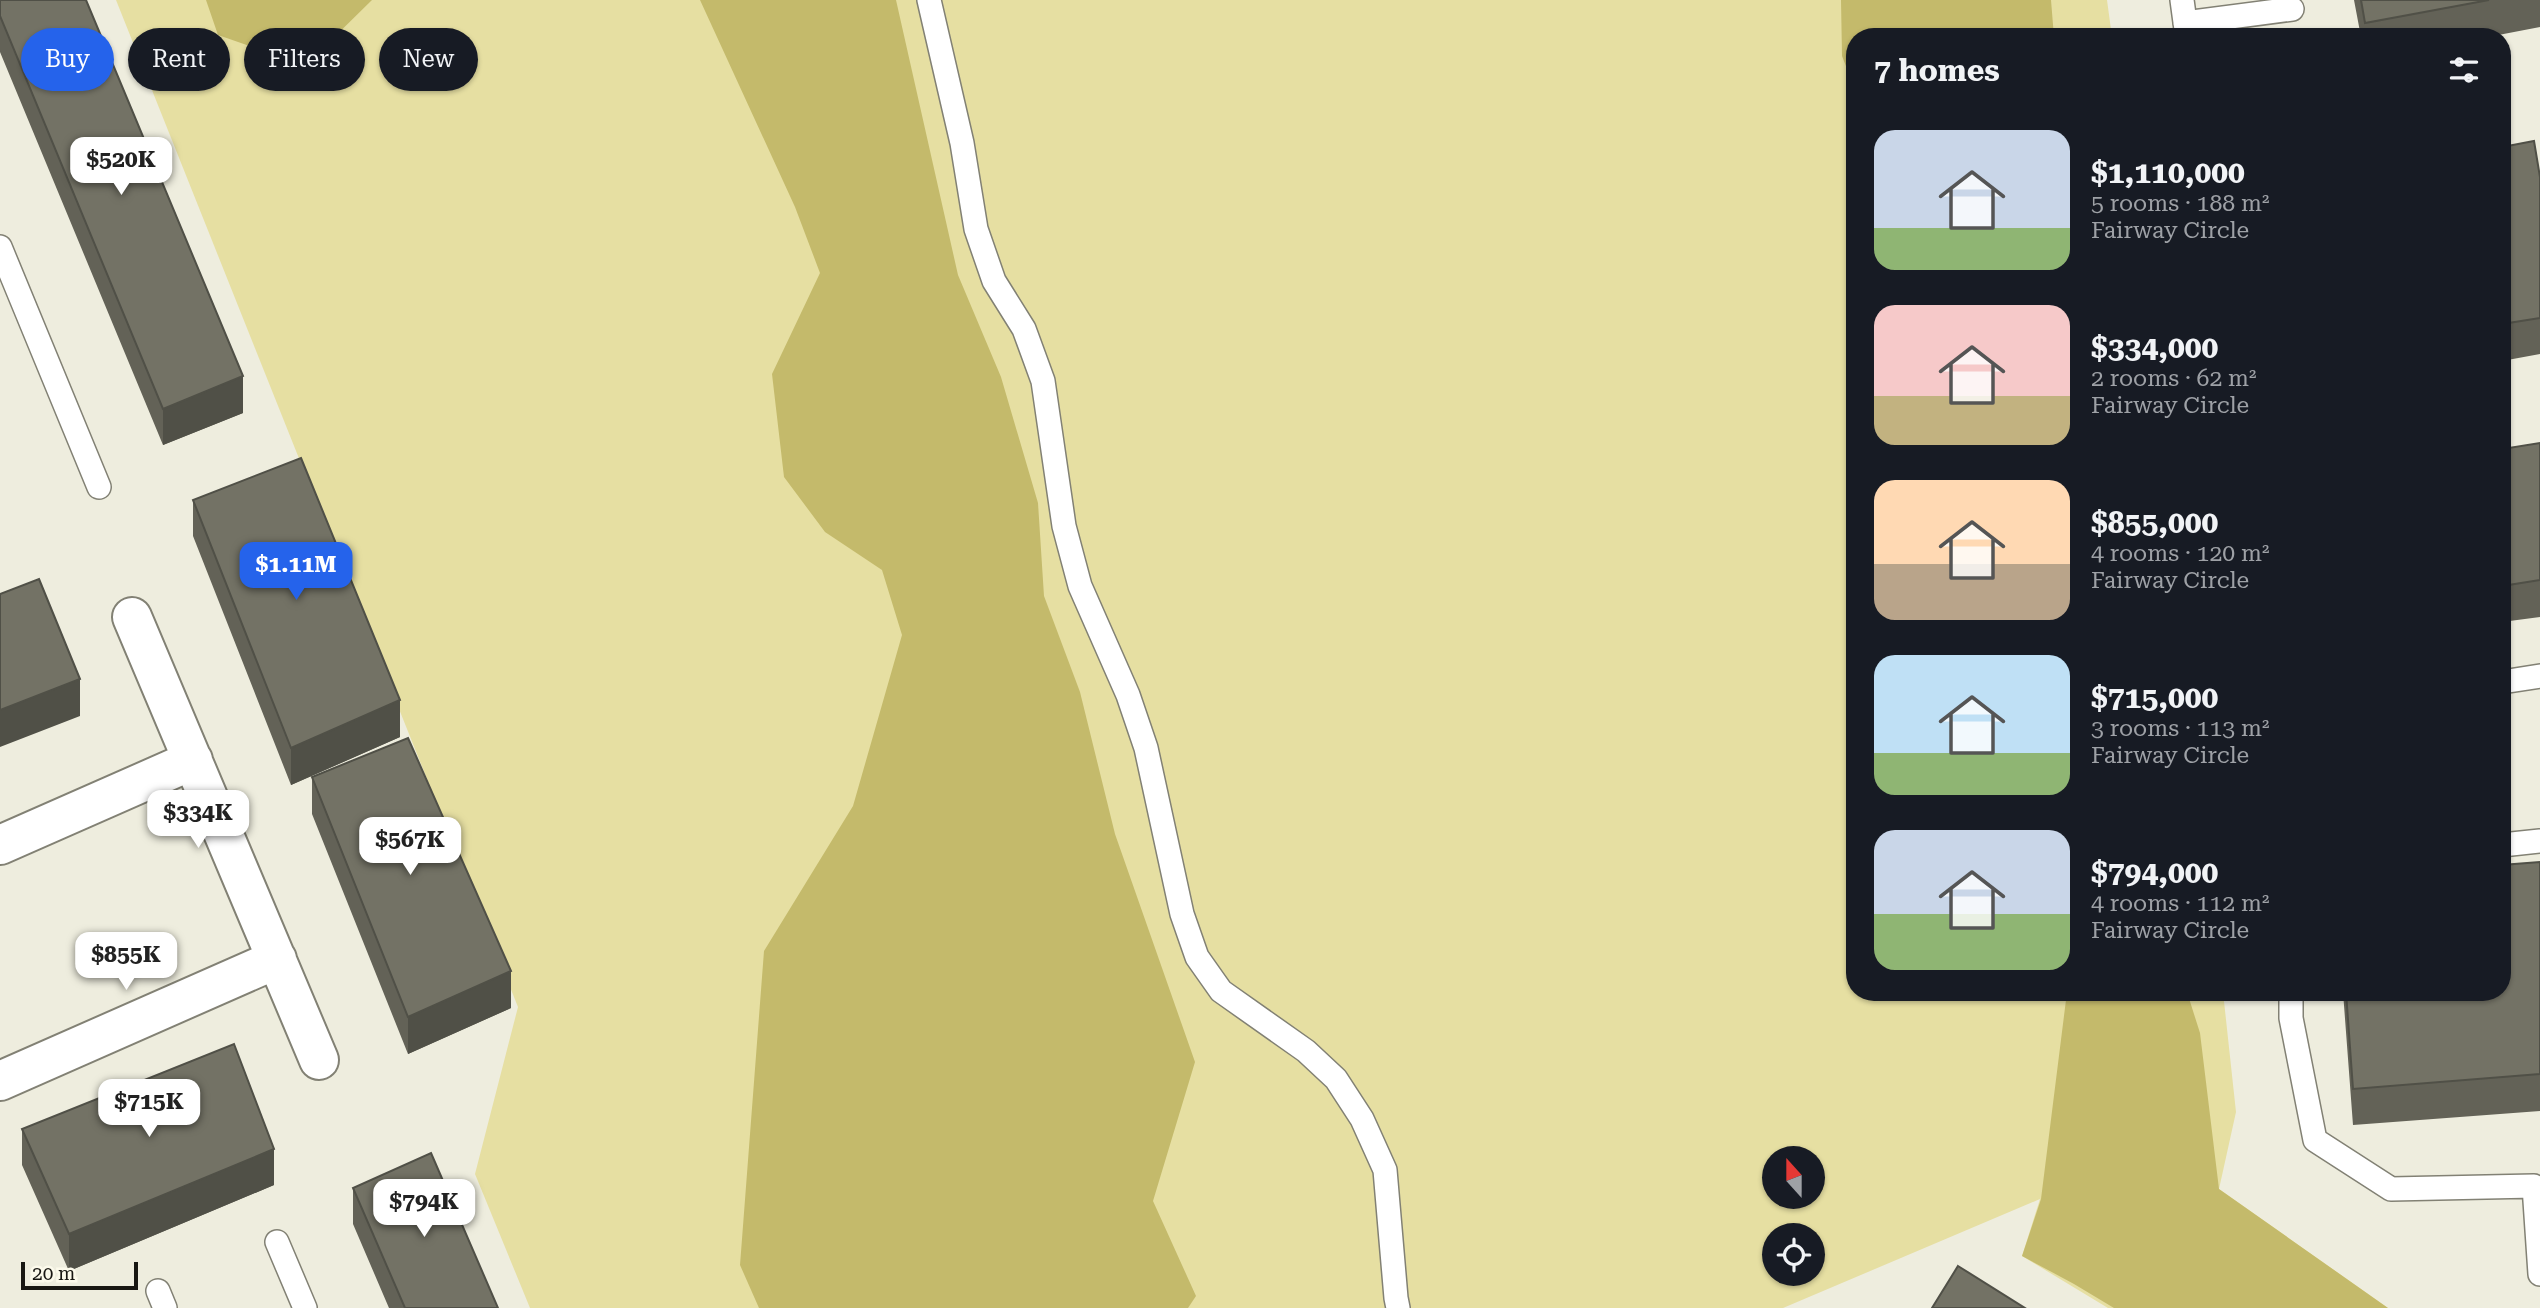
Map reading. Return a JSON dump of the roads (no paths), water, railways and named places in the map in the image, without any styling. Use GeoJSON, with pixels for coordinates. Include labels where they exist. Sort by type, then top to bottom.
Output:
{"type":"FeatureCollection","features":[{"type":"Feature","properties":{"kind":"street"},"geometry":{"type":"LineString","coordinates":[[132,617],[319,1060]]}},
{"type":"Feature","properties":{"kind":"street"},"geometry":{"type":"LineString","coordinates":[[0,845],[192,761]]}},
{"type":"Feature","properties":{"kind":"street"},"geometry":{"type":"LineString","coordinates":[[0,1081],[277,959]]}},
{"type":"Feature","properties":{"kind":"lane"},"geometry":{"type":"LineString","coordinates":[[929,0],[962,143],[976,229],[994,281],[1024,328],[1043,381],[1064,526],[1080,586],[1128,695],[1146,748],[1189,936],[1197,957],[1221,991],[1306,1051],[1336,1079],[1362,1119],[1385,1170],[1398,1308]]}},
{"type":"Feature","properties":{"kind":"lane"},"geometry":{"type":"LineString","coordinates":[[2185,20],[2292,9]]}},
{"type":"Feature","properties":{"kind":"lane"},"geometry":{"type":"LineString","coordinates":[[0,247],[99,487]]}},
{"type":"Feature","properties":{"kind":"lane"},"geometry":{"type":"LineString","coordinates":[[2511,681],[2540,676]]}},
{"type":"Feature","properties":{"kind":"lane"},"geometry":{"type":"LineString","coordinates":[[2511,844],[2540,842]]}},
{"type":"Feature","properties":{"kind":"lane"},"geometry":{"type":"LineString","coordinates":[[2291,1001],[2291,1018],[2315,1140],[2391,1189],[2534,1186],[2540,1274]]}},
{"type":"Feature","properties":{"kind":"lane"},"geometry":{"type":"LineString","coordinates":[[277,1242],[305,1308]]}}]}
